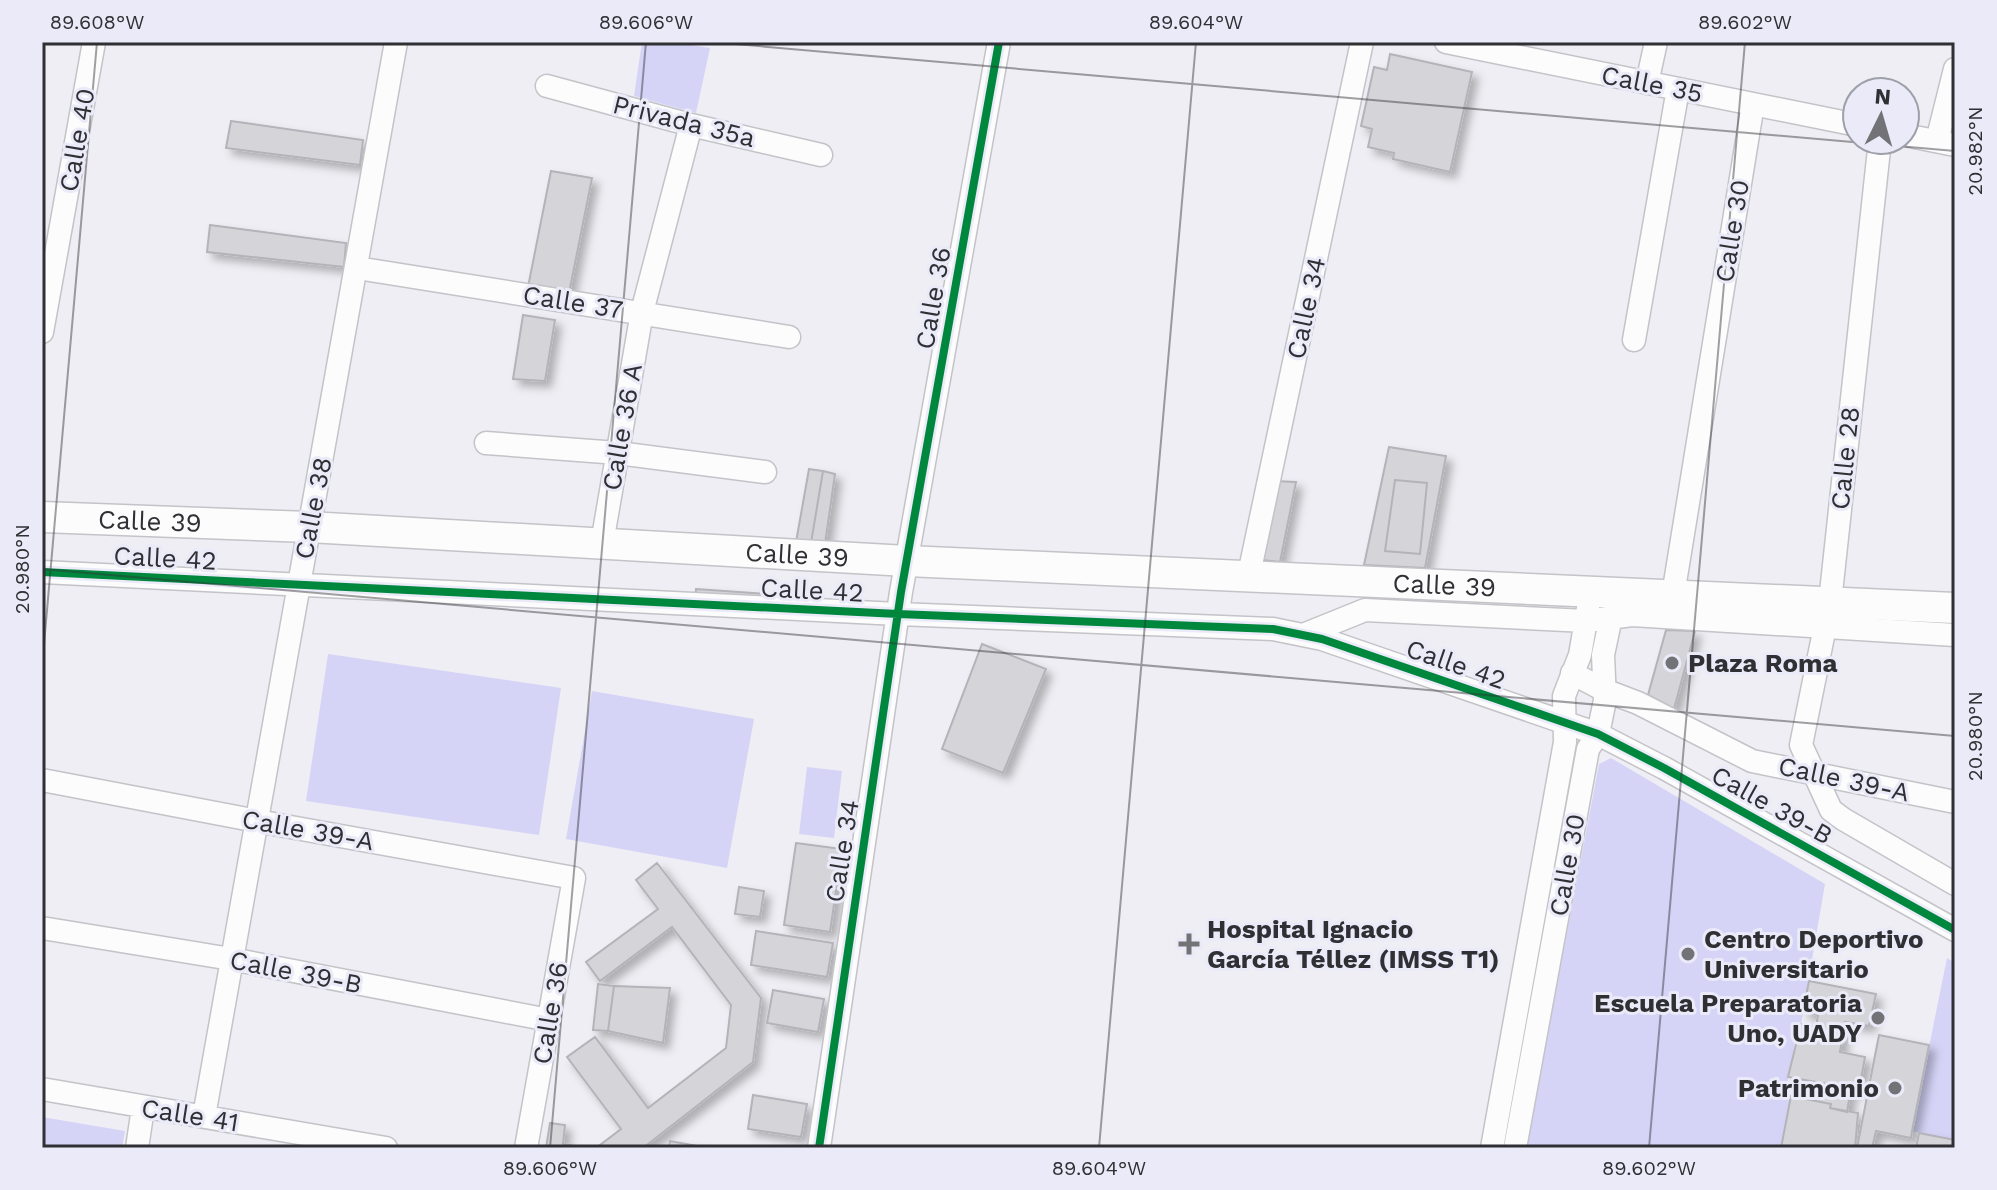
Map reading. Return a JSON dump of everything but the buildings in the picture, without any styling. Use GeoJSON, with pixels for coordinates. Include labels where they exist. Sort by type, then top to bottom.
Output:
{"type":"FeatureCollection","features":[{"type":"Feature","properties":{"kind":"main road","name":"Calle 39"},"geometry":{"type":"LineString","coordinates":[[42,517],[309,527],[907,561],[1552,590],[1589,606],[1634,593],[1673,595],[1828,615],[1955,608]]}},
{"type":"Feature","properties":{"kind":"street","name":"Calle 40"},"geometry":{"type":"LineString","coordinates":[[42,332],[94,42]]}},
{"type":"Feature","properties":{"kind":"street","name":"Calle 38"},"geometry":{"type":"LineString","coordinates":[[204,1116],[396,42]]}},
{"type":"Feature","properties":{"kind":"street","name":"Calle 36"},"geometry":{"type":"LineString","coordinates":[[907,561],[999,42]]}},
{"type":"Feature","properties":{"kind":"street","name":"Calle 34"},"geometry":{"type":"LineString","coordinates":[[1249,574],[1362,42]]}},
{"type":"Feature","properties":{"kind":"street","name":"Calle 35"},"geometry":{"type":"LineString","coordinates":[[1446,42],[1841,122]]}},
{"type":"Feature","properties":{"kind":"street"},"geometry":{"type":"LineString","coordinates":[[1647,83],[1656,42]]}},
{"type":"Feature","properties":{"kind":"street"},"geometry":{"type":"LineString","coordinates":[[1921,138],[1946,143],[1955,69]]}},
{"type":"Feature","properties":{"kind":"street","name":"Privada 35a"},"geometry":{"type":"LineString","coordinates":[[547,86],[691,125],[821,155]]}},
{"type":"Feature","properties":{"kind":"street"},"geometry":{"type":"LineString","coordinates":[[1634,340],[1678,89]]}},
{"type":"Feature","properties":{"kind":"street","name":"Calle 30"},"geometry":{"type":"LineString","coordinates":[[1673,595],[1753,104]]}},
{"type":"Feature","properties":{"kind":"street","name":"Calle 36 A"},"geometry":{"type":"LineString","coordinates":[[602,543],[642,312],[691,125]]}},
{"type":"Feature","properties":{"kind":"street","name":"Calle 28"},"geometry":{"type":"LineString","coordinates":[[1878,156],[1828,615],[1801,745],[1831,810],[1955,884]]}},
{"type":"Feature","properties":{"kind":"street","name":"Calle 37"},"geometry":{"type":"LineString","coordinates":[[357,268],[789,337]]}},
{"type":"Feature","properties":{"kind":"street"},"geometry":{"type":"LineString","coordinates":[[486,443],[618,453],[765,472]]}},
{"type":"Feature","properties":{"kind":"street","name":"Calle 34"},"geometry":{"type":"LineString","coordinates":[[819,1148],[907,561]]}},
{"type":"Feature","properties":{"kind":"street","name":"Calle 42"},"geometry":{"type":"LineString","coordinates":[[42,572],[1273,629],[1322,639],[1565,723]]}},
{"type":"Feature","properties":{"kind":"street"},"geometry":{"type":"LineString","coordinates":[[1611,617],[1621,602],[1634,593]]}},
{"type":"Feature","properties":{"kind":"street"},"geometry":{"type":"LineString","coordinates":[[1303,635],[1365,610],[1589,606]]}},
{"type":"Feature","properties":{"kind":"street","name":"Calle 30"},"geometry":{"type":"LineString","coordinates":[[1492,1148],[1565,742],[1564,696],[1580,655],[1589,606]]}},
{"type":"Feature","properties":{"kind":"street","name":"Calle 39"},"geometry":{"type":"LineString","coordinates":[[1589,606],[1611,617],[1828,615],[1955,635]]}},
{"type":"Feature","properties":{"kind":"street","name":"Calle 30"},"geometry":{"type":"LineString","coordinates":[[1515,1148],[1588,749],[1598,734],[1605,700],[1603,655],[1611,617]]}},
{"type":"Feature","properties":{"kind":"street","name":"Calle 39-A"},"geometry":{"type":"LineString","coordinates":[[1572,673],[1752,761],[1955,802]]}},
{"type":"Feature","properties":{"kind":"street","name":"Calle 39-B"},"geometry":{"type":"LineString","coordinates":[[1565,723],[1598,734],[1678,775],[1955,930]]}},
{"type":"Feature","properties":{"kind":"street","name":"Calle 39-A"},"geometry":{"type":"LineString","coordinates":[[42,780],[574,878]]}},
{"type":"Feature","properties":{"kind":"street","name":"Calle 36"},"geometry":{"type":"LineString","coordinates":[[526,1148],[574,878]]}},
{"type":"Feature","properties":{"kind":"street","name":"Calle 39-B"},"geometry":{"type":"LineString","coordinates":[[42,928],[231,959],[549,1020]]}},
{"type":"Feature","properties":{"kind":"street","name":"Calle 41"},"geometry":{"type":"LineString","coordinates":[[42,1089],[386,1148]]}},
{"type":"Feature","properties":{"kind":"street"},"geometry":{"type":"LineString","coordinates":[[137,1148],[143,1108]]}},
{"type":"Feature","properties":{"kind":"shaded area"},"geometry":{"type":"Polygon","coordinates":[[[642,42],[673,42],[710,48],[696,113],[634,96],[642,42]]]}},
{"type":"Feature","properties":{"kind":"shaded area"},"geometry":{"type":"Polygon","coordinates":[[[328,654],[561,688],[539,835],[306,801],[328,654]]]}},
{"type":"Feature","properties":{"kind":"shaded area"},"geometry":{"type":"Polygon","coordinates":[[[592,691],[754,719],[727,868],[566,839],[592,691]]]}},
{"type":"Feature","properties":{"kind":"shaded area","name":"Centro Deportivo Universitario"},"geometry":{"type":"Polygon","coordinates":[[[1611,758],[1825,884],[1798,1042],[1795,1042],[1785,1095],[1791,1096],[1781,1148],[1526,1148],[1599,764],[1611,758]]]}},
{"type":"Feature","properties":{"kind":"shaded area"},"geometry":{"type":"Polygon","coordinates":[[[807,767],[842,771],[834,838],[799,834],[807,767]]]}},
{"type":"Feature","properties":{"kind":"shaded area"},"geometry":{"type":"Polygon","coordinates":[[[1947,958],[1955,963],[1955,1140],[1912,1131],[1947,958]]]}},
{"type":"Feature","properties":{"kind":"shaded area"},"geometry":{"type":"Polygon","coordinates":[[[42,1117],[125,1131],[122,1148],[42,1148],[42,1117]]]}},
{"type":"Feature","properties":{"kind":"cycle path"},"geometry":{"type":"LineString","coordinates":[[819,1148],[901,592],[999,42]]}},
{"type":"Feature","properties":{"kind":"cycle path"},"geometry":{"type":"LineString","coordinates":[[42,572],[1273,629],[1322,639],[1598,734],[1955,930]]}},
{"type":"Feature","properties":{"kind":"place","name":"Plaza Roma"},"geometry":{"type":"Point","coordinates":[1672,663]}},
{"type":"Feature","properties":{"kind":"place","name":"Hospital Ignacio García Téllez (IMSS T1)"},"geometry":{"type":"Point","coordinates":[1189,944]}},
{"type":"Feature","properties":{"kind":"place","name":"Centro Deportivo Universitario"},"geometry":{"type":"Point","coordinates":[1688,954]}},
{"type":"Feature","properties":{"kind":"place","name":"Escuela Preparatoria Uno, UADY"},"geometry":{"type":"Point","coordinates":[1878,1018]}},
{"type":"Feature","properties":{"kind":"place","name":"Patrimonio"},"geometry":{"type":"Point","coordinates":[1895,1088]}}]}
